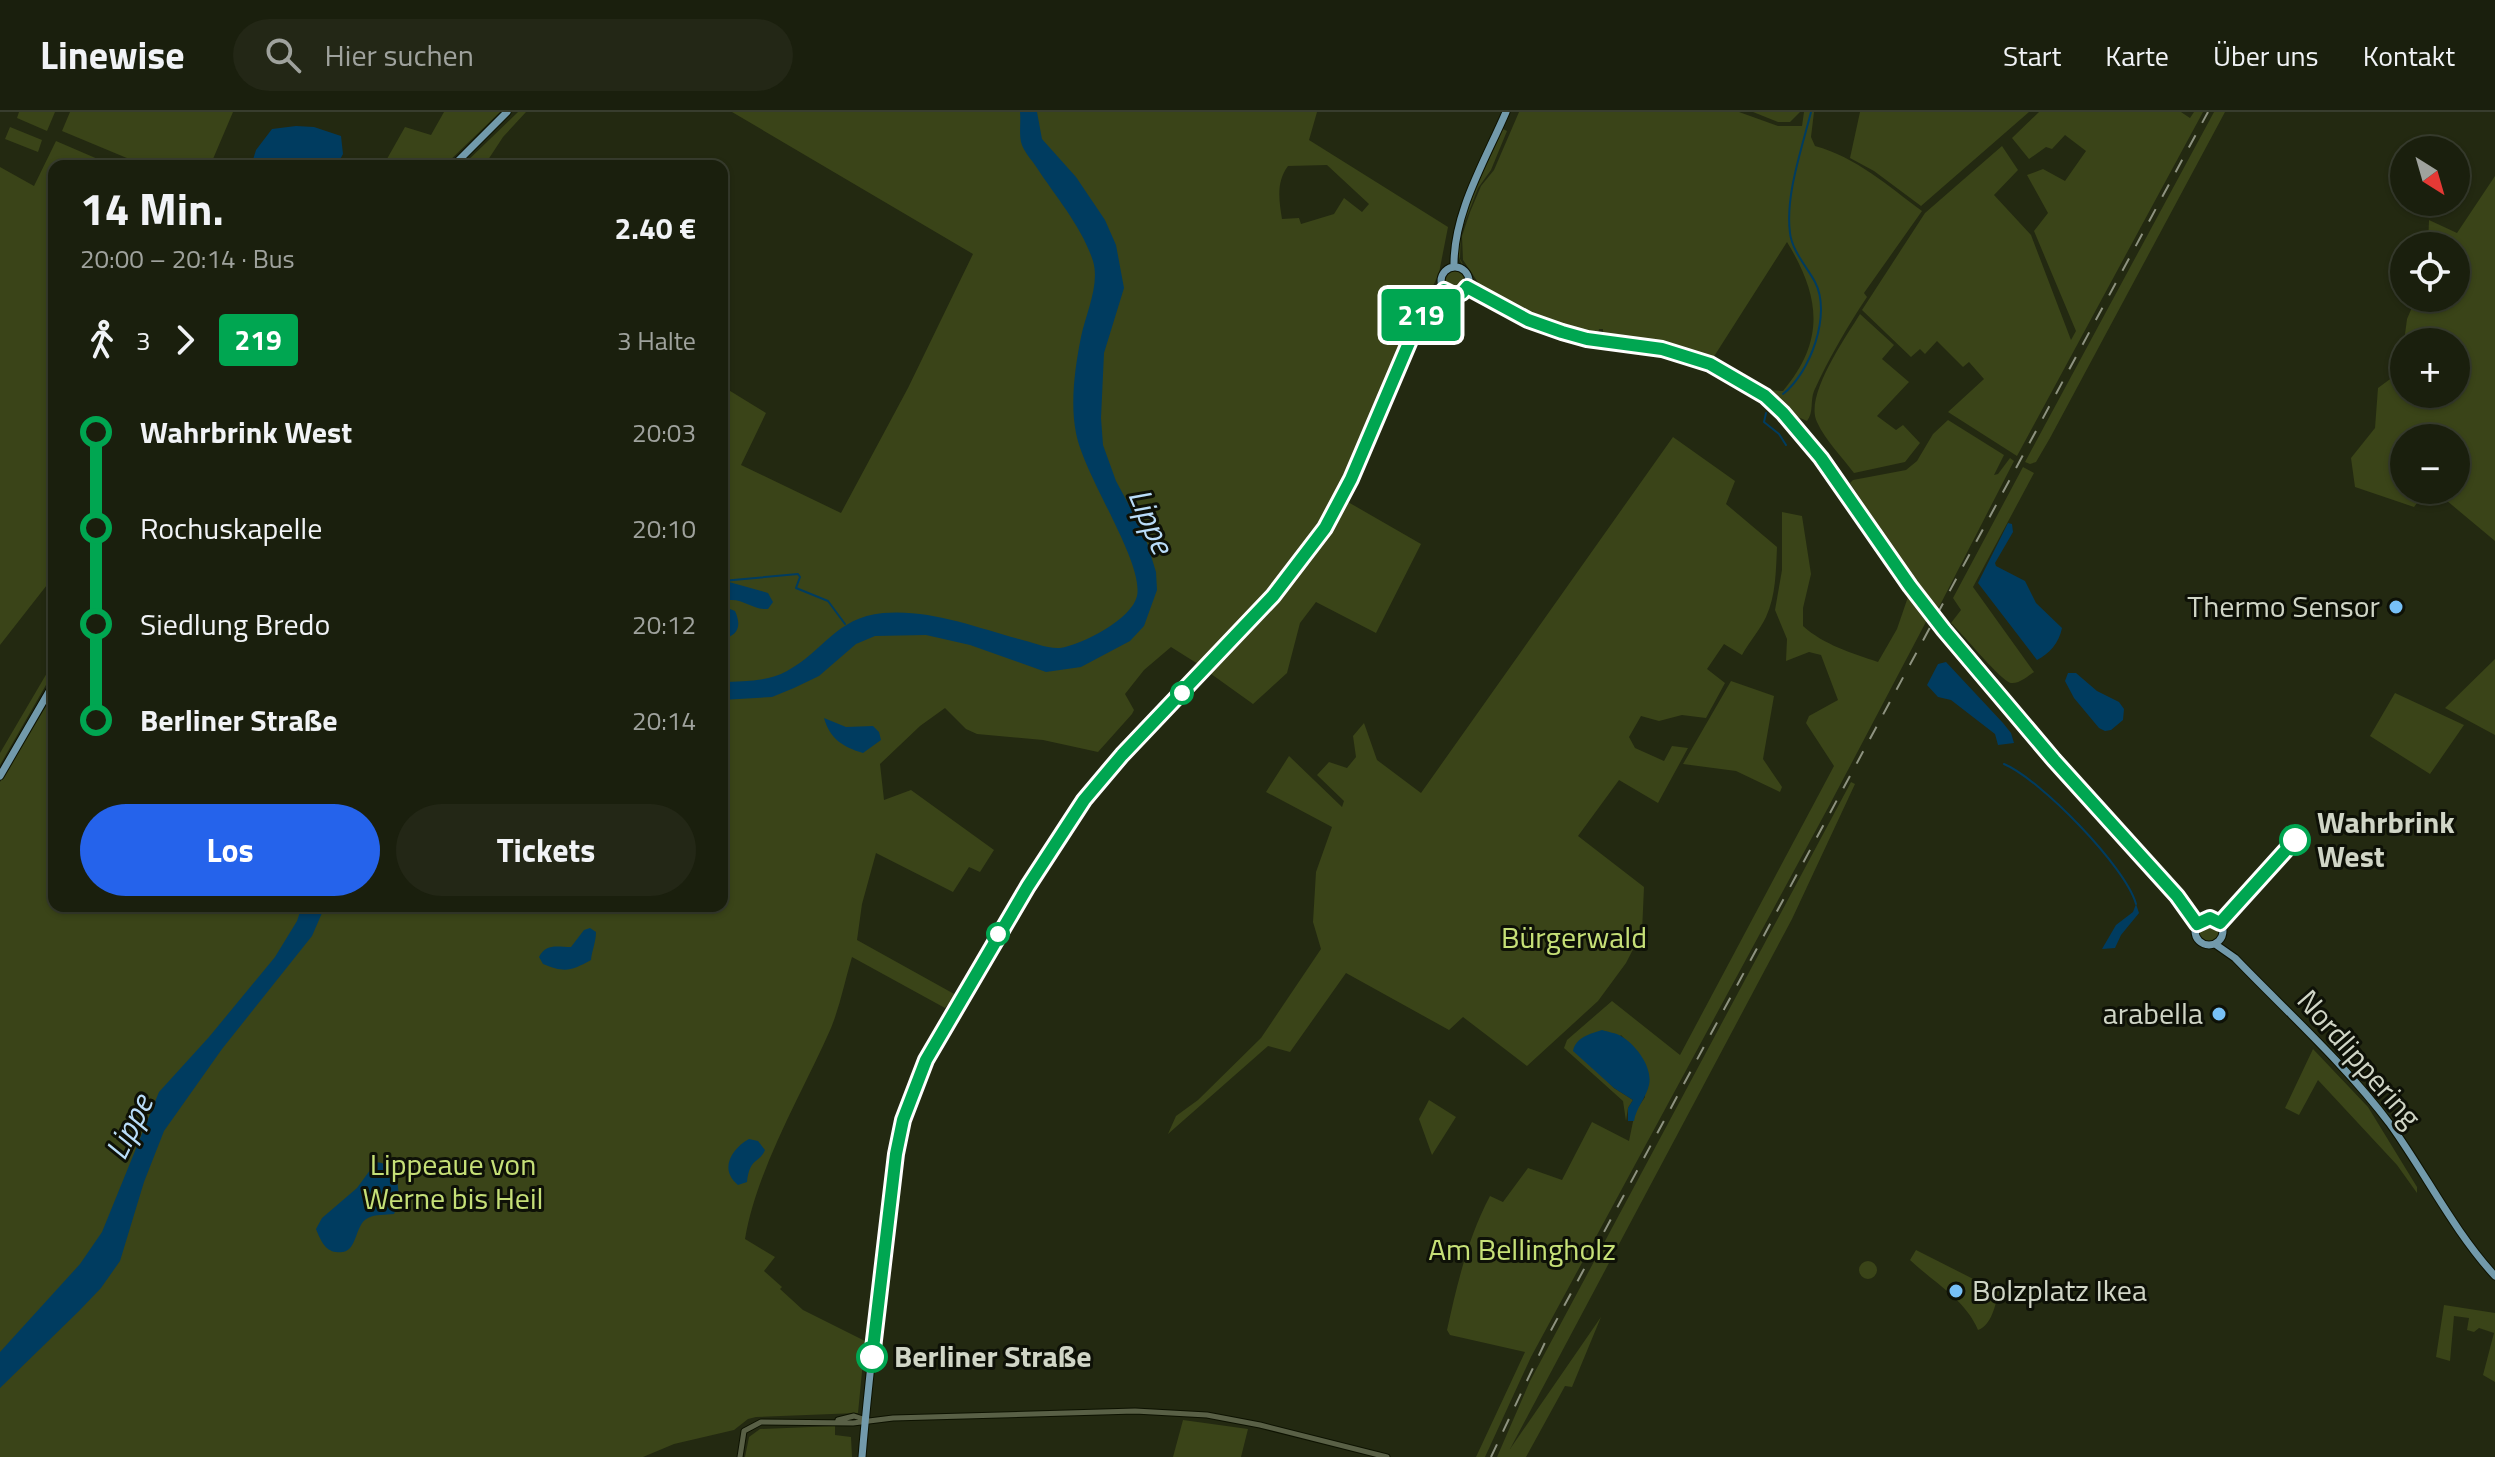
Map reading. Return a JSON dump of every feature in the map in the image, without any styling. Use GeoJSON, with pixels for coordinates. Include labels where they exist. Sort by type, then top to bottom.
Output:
{"type":"FeatureCollection","features":[{"type":"Feature","properties":{"kind":"main road"},"geometry":{"type":"LineString","coordinates":[[459,160],[507,112]]}},
{"type":"Feature","properties":{"kind":"main road"},"geometry":{"type":"LineString","coordinates":[[1454,267],[1459,221],[1506,112]]}},
{"type":"Feature","properties":{"kind":"main road"},"geometry":{"type":"LineString","coordinates":[[1454,267],[1462,269],[1467,275],[1467,287],[1462,293],[1454,295],[1444,290],[1441,283],[1443,275],[1454,267]]}},
{"type":"Feature","properties":{"kind":"main road"},"geometry":{"type":"LineString","coordinates":[[1467,287],[1528,320],[1562,332],[1587,339],[1662,349],[1710,364],[1765,396],[1821,458],[1910,586],[1973,665],[2201,922]]}},
{"type":"Feature","properties":{"kind":"main road"},"geometry":{"type":"LineString","coordinates":[[862,1457],[896,1154],[903,1120],[926,1060],[1028,886],[1084,800],[1122,755],[1273,596],[1308,553],[1351,479],[1417,324],[1428,306],[1444,290]]}},
{"type":"Feature","properties":{"kind":"main road"},"geometry":{"type":"LineString","coordinates":[[0,776],[48,693]]}},
{"type":"Feature","properties":{"kind":"main road"},"geometry":{"type":"LineString","coordinates":[[2213,918],[2219,922],[2223,928],[2219,940],[2207,945],[2199,940],[2196,932],[2201,922],[2213,918]]}},
{"type":"Feature","properties":{"kind":"main road","name":"Nordlippering"},"geometry":{"type":"LineString","coordinates":[[2219,940],[2365,1092],[2468,1243],[2495,1276]]}},
{"type":"Feature","properties":{"kind":"street"},"geometry":{"type":"LineString","coordinates":[[740,1457],[741,1436],[756,1423],[853,1423],[865,1420],[1135,1411],[1179,1413],[1253,1423],[1387,1457]]}},
{"type":"Feature","properties":{"kind":"green space"},"geometry":{"type":"Polygon","coordinates":[[[19,112],[55,112],[47,131],[17,118],[19,112]]]}},
{"type":"Feature","properties":{"kind":"green space"},"geometry":{"type":"Polygon","coordinates":[[[70,112],[233,112],[213,160],[132,160],[62,131],[70,112]]]}},
{"type":"Feature","properties":{"kind":"green space"},"geometry":{"type":"Polygon","coordinates":[[[444,112],[500,112],[450,160],[386,160],[405,127],[431,135],[444,112]]]}},
{"type":"Feature","properties":{"kind":"green space"},"geometry":{"type":"Polygon","coordinates":[[[518,112],[526,112],[503,137],[488,160],[468,160],[518,112]]]}},
{"type":"Feature","properties":{"kind":"green space","name":"Lippeaue von Werne bis Heil"},"geometry":{"type":"Polygon","coordinates":[[[732,112],[1317,112],[1309,140],[1448,227],[1439,273],[1347,473],[1349,475],[1342,492],[1304,555],[1301,554],[1266,596],[1201,662],[1198,664],[1171,647],[1144,670],[1125,694],[1134,710],[1132,714],[1098,752],[1043,740],[977,734],[966,729],[945,708],[920,726],[880,764],[884,800],[911,790],[994,850],[980,872],[969,867],[953,892],[876,853],[862,904],[857,940],[956,995],[945,1008],[852,957],[834,1020],[759,1185],[745,1239],[775,1257],[764,1271],[803,1310],[865,1341],[858,1413],[756,1417],[734,1430],[674,1444],[643,1457],[0,1457],[0,782],[48,703],[48,912],[728,912],[728,390],[766,413],[741,465],[841,513],[908,388],[973,254],[732,112]],[[1327,165],[1288,166],[1280,185],[1282,219],[1299,218],[1301,224],[1334,214],[1344,198],[1362,212],[1369,204],[1327,165]]]}},
{"type":"Feature","properties":{"kind":"green space"},"geometry":{"type":"Polygon","coordinates":[[[1519,112],[1739,112],[1778,126],[1802,126],[1804,112],[1814,112],[1811,137],[1815,146],[1858,165],[1922,211],[1864,293],[1867,297],[1814,391],[1807,421],[1767,390],[1783,391],[1797,372],[1812,336],[1812,299],[1787,242],[1713,358],[1650,340],[1603,334],[1603,329],[1599,329],[1598,334],[1553,322],[1497,296],[1479,284],[1463,260],[1462,236],[1481,186],[1494,170],[1519,112]]]}},
{"type":"Feature","properties":{"kind":"green space"},"geometry":{"type":"Polygon","coordinates":[[[1753,112],[1800,112],[1790,122],[1778,122],[1753,112]]]}},
{"type":"Feature","properties":{"kind":"green space"},"geometry":{"type":"Polygon","coordinates":[[[1860,112],[2029,112],[1921,206],[1874,171],[1850,158],[1860,112]]]}},
{"type":"Feature","properties":{"kind":"green space"},"geometry":{"type":"Polygon","coordinates":[[[2039,112],[2181,112],[2190,118],[2194,112],[2203,112],[2017,456],[1948,412],[1984,379],[1969,362],[1963,367],[1937,341],[1925,354],[1920,349],[1911,357],[1862,310],[1925,213],[2002,146],[2018,170],[1994,195],[2031,235],[2071,340],[2076,331],[2034,231],[2048,213],[2027,175],[2043,169],[2065,181],[2086,151],[2065,135],[2052,149],[2046,147],[2029,159],[2012,138],[2039,112]]]}},
{"type":"Feature","properties":{"kind":"green space"},"geometry":{"type":"Polygon","coordinates":[[[2214,112],[2225,112],[2050,438],[2036,462],[2025,462],[2214,112]]]}},
{"type":"Feature","properties":{"kind":"green space"},"geometry":{"type":"Polygon","coordinates":[[[10,127],[42,140],[38,152],[5,139],[10,127]]]}},
{"type":"Feature","properties":{"kind":"green space"},"geometry":{"type":"Polygon","coordinates":[[[1503,129],[1507,131],[1491,170],[1478,188],[1461,232],[1460,259],[1476,287],[1460,260],[1458,247],[1460,231],[1472,194],[1503,129]]]}},
{"type":"Feature","properties":{"kind":"green space"},"geometry":{"type":"Polygon","coordinates":[[[56,141],[100,160],[48,160],[48,584],[0,645],[0,167],[34,186],[56,141]]]}},
{"type":"Feature","properties":{"kind":"green space"},"geometry":{"type":"Polygon","coordinates":[[[2495,176],[2495,541],[2451,504],[2470,504],[2470,424],[2390,424],[2390,499],[2355,487],[2351,458],[2375,428],[2378,388],[2390,379],[2390,408],[2470,408],[2470,328],[2406,328],[2410,312],[2470,312],[2470,232],[2458,232],[2495,176]]]}},
{"type":"Feature","properties":{"kind":"green space"},"geometry":{"type":"Polygon","coordinates":[[[2429,220],[2455,232],[2429,232],[2429,220]]]}},
{"type":"Feature","properties":{"kind":"green space"},"geometry":{"type":"Polygon","coordinates":[[[1455,270],[1463,273],[1466,281],[1463,289],[1455,292],[1447,289],[1444,281],[1447,273],[1455,270]]]}},
{"type":"Feature","properties":{"kind":"green space"},"geometry":{"type":"Polygon","coordinates":[[[1860,314],[1894,345],[1882,359],[1909,382],[1877,416],[1896,430],[1903,425],[1920,443],[1905,462],[1854,473],[1824,435],[1815,411],[1821,382],[1860,314]]]}},
{"type":"Feature","properties":{"kind":"green space"},"geometry":{"type":"Polygon","coordinates":[[[1948,420],[2004,455],[1994,475],[2010,458],[2014,461],[1938,609],[1915,581],[1850,483],[1906,470],[1917,461],[1933,434],[1948,420]]]}},
{"type":"Feature","properties":{"kind":"green space","name":"Bürgerwald"},"geometry":{"type":"Polygon","coordinates":[[[1673,437],[1735,481],[1726,504],[1777,547],[1776,573],[1766,617],[1742,655],[1724,644],[1707,669],[1725,683],[1706,718],[1682,715],[1659,721],[1641,716],[1629,737],[1635,748],[1664,761],[1672,746],[1688,748],[1658,803],[1619,780],[1578,836],[1644,887],[1642,932],[1626,963],[1598,1001],[1527,1066],[1463,1017],[1449,1030],[1346,973],[1290,1052],[1268,1046],[1168,1134],[1176,1116],[1198,1100],[1261,1038],[1321,949],[1313,922],[1316,872],[1332,827],[1266,792],[1289,756],[1342,807],[1344,801],[1317,775],[1329,762],[1347,768],[1356,757],[1353,736],[1364,723],[1377,760],[1421,793],[1673,437]]]}},
{"type":"Feature","properties":{"kind":"green space"},"geometry":{"type":"Polygon","coordinates":[[[2023,467],[2034,473],[1973,587],[2034,672],[2011,683],[1951,623],[1961,610],[1953,598],[2023,467]]]}},
{"type":"Feature","properties":{"kind":"green space"},"geometry":{"type":"Polygon","coordinates":[[[1348,502],[1421,544],[1376,633],[1316,602],[1300,623],[1287,673],[1253,704],[1207,671],[1293,583],[1348,502]]]}},
{"type":"Feature","properties":{"kind":"green space","name":"Am Bellingholz"},"geometry":{"type":"Polygon","coordinates":[[[1782,512],[1802,516],[1811,574],[1803,608],[1803,626],[1811,633],[1839,648],[1878,662],[1897,629],[1909,594],[1928,618],[1531,1357],[1485,1457],[1476,1457],[1525,1352],[1450,1335],[1447,1330],[1464,1262],[1482,1212],[1490,1196],[1503,1202],[1528,1168],[1562,1180],[1592,1122],[1629,1141],[1635,1112],[1645,1097],[1642,1058],[1621,1035],[1594,1068],[1614,1088],[1633,1100],[1626,1121],[1623,1101],[1564,1048],[1567,1040],[1612,1001],[1680,1055],[1834,766],[1806,723],[1809,716],[1838,700],[1821,655],[1809,652],[1786,661],[1787,639],[1775,610],[1782,570],[1782,512]]]}},
{"type":"Feature","properties":{"kind":"green space"},"geometry":{"type":"Polygon","coordinates":[[[2495,659],[2495,735],[2445,708],[2495,659]]]}},
{"type":"Feature","properties":{"kind":"green space"},"geometry":{"type":"Polygon","coordinates":[[[48,671],[48,681],[0,765],[0,753],[48,671]]]}},
{"type":"Feature","properties":{"kind":"green space"},"geometry":{"type":"Polygon","coordinates":[[[1731,681],[1774,696],[1763,759],[1782,787],[1780,792],[1736,771],[1683,764],[1731,681]]]}},
{"type":"Feature","properties":{"kind":"green space"},"geometry":{"type":"Polygon","coordinates":[[[2395,693],[2464,725],[2430,774],[2370,736],[2395,693]]]}},
{"type":"Feature","properties":{"kind":"green space"},"geometry":{"type":"Polygon","coordinates":[[[1851,782],[1855,784],[1792,919],[1510,1449],[1601,1317],[1572,1387],[1565,1386],[1526,1457],[1497,1457],[1530,1381],[1851,782]]]}},
{"type":"Feature","properties":{"kind":"green space"},"geometry":{"type":"Polygon","coordinates":[[[2209,920],[2217,923],[2220,931],[2217,939],[2209,942],[2201,939],[2198,931],[2201,923],[2209,920]]]}},
{"type":"Feature","properties":{"kind":"green space"},"geometry":{"type":"Polygon","coordinates":[[[2313,1049],[2368,1107],[2417,1187],[2417,1193],[2397,1165],[2318,1080],[2299,1115],[2285,1108],[2313,1049]]]}},
{"type":"Feature","properties":{"kind":"green space"},"geometry":{"type":"Polygon","coordinates":[[[1429,1100],[1456,1117],[1432,1155],[1419,1119],[1429,1100]]]}},
{"type":"Feature","properties":{"kind":"green space"},"geometry":{"type":"Polygon","coordinates":[[[1916,1250],[1999,1292],[1987,1324],[1978,1330],[1957,1300],[1910,1260],[1916,1250]]]}},
{"type":"Feature","properties":{"kind":"green space"},"geometry":{"type":"Polygon","coordinates":[[[1868,1261],[1877,1270],[1868,1279],[1859,1270],[1868,1261]]]}},
{"type":"Feature","properties":{"kind":"green space"},"geometry":{"type":"Polygon","coordinates":[[[2444,1305],[2495,1313],[2495,1382],[2483,1375],[2494,1333],[2479,1328],[2474,1332],[2467,1330],[2469,1318],[2454,1316],[2450,1361],[2436,1357],[2444,1305]]]}},
{"type":"Feature","properties":{"kind":"green space"},"geometry":{"type":"Polygon","coordinates":[[[1183,1420],[1248,1429],[1241,1457],[1173,1457],[1183,1420]]]}},
{"type":"Feature","properties":{"kind":"green space"},"geometry":{"type":"Polygon","coordinates":[[[835,1426],[835,1435],[851,1437],[852,1457],[745,1457],[749,1437],[760,1429],[835,1426]]]}},
{"type":"Feature","properties":{"kind":"water"},"geometry":{"type":"Polygon","coordinates":[[[1020,112],[1037,112],[1042,139],[1076,177],[1105,220],[1116,245],[1124,288],[1104,353],[1101,418],[1103,445],[1116,481],[1144,533],[1156,572],[1157,590],[1144,626],[1130,641],[1081,667],[1046,672],[970,645],[926,635],[875,636],[856,644],[819,676],[794,688],[772,697],[728,700],[728,682],[779,675],[800,663],[841,628],[867,616],[901,612],[935,616],[1060,648],[1105,630],[1133,605],[1137,596],[1137,581],[1132,562],[1081,451],[1074,421],[1075,373],[1094,289],[1093,261],[1075,224],[1024,149],[1020,138],[1020,112]]]}},
{"type":"Feature","properties":{"kind":"water"},"geometry":{"type":"Polygon","coordinates":[[[314,127],[341,136],[343,154],[340,160],[253,160],[256,150],[272,129],[314,127]]]}},
{"type":"Feature","properties":{"kind":"water"},"geometry":{"type":"Polygon","coordinates":[[[2008,523],[2012,524],[2013,532],[1996,566],[2025,581],[2036,603],[2062,628],[2053,647],[2037,660],[1978,583],[2008,523]]]}},
{"type":"Feature","properties":{"kind":"water"},"geometry":{"type":"Polygon","coordinates":[[[728,582],[768,593],[773,602],[768,609],[763,609],[730,600],[730,609],[735,611],[738,626],[728,638],[728,582]]]}},
{"type":"Feature","properties":{"kind":"water"},"geometry":{"type":"Polygon","coordinates":[[[1946,662],[2003,723],[2014,743],[1998,745],[1995,734],[1951,700],[1938,697],[1927,685],[1938,664],[1946,662]]]}},
{"type":"Feature","properties":{"kind":"water"},"geometry":{"type":"Polygon","coordinates":[[[2068,673],[2076,673],[2097,691],[2119,702],[2124,709],[2123,720],[2111,730],[2099,728],[2074,698],[2065,681],[2068,673]]]}},
{"type":"Feature","properties":{"kind":"water"},"geometry":{"type":"Polygon","coordinates":[[[824,718],[846,727],[873,726],[881,740],[863,753],[856,751],[834,737],[824,718]]]}},
{"type":"Feature","properties":{"kind":"water"},"geometry":{"type":"Polygon","coordinates":[[[2136,904],[2139,913],[2121,935],[2115,948],[2102,949],[2116,925],[2133,912],[2136,904]]]}},
{"type":"Feature","properties":{"kind":"water"},"geometry":{"type":"Polygon","coordinates":[[[300,912],[322,912],[312,936],[222,1049],[164,1131],[144,1182],[120,1261],[101,1288],[0,1388],[0,1352],[80,1264],[102,1232],[159,1092],[275,957],[300,912]]]}},
{"type":"Feature","properties":{"kind":"water"},"geometry":{"type":"Polygon","coordinates":[[[590,928],[596,932],[591,960],[568,970],[543,964],[539,957],[545,950],[571,947],[584,930],[590,928]]]}},
{"type":"Feature","properties":{"kind":"water"},"geometry":{"type":"Polygon","coordinates":[[[1602,1030],[1627,1040],[1638,1051],[1648,1071],[1649,1085],[1634,1121],[1628,1121],[1628,1108],[1633,1100],[1614,1088],[1573,1051],[1580,1039],[1602,1030]]]}},
{"type":"Feature","properties":{"kind":"water"},"geometry":{"type":"Polygon","coordinates":[[[749,1139],[758,1141],[765,1150],[750,1168],[747,1182],[738,1185],[732,1179],[728,1166],[737,1148],[749,1139]]]}},
{"type":"Feature","properties":{"kind":"water"},"geometry":{"type":"Polygon","coordinates":[[[376,1162],[384,1164],[395,1175],[398,1199],[394,1214],[368,1218],[349,1249],[332,1251],[323,1244],[316,1229],[322,1218],[357,1188],[376,1162]]]}},
{"type":"Feature","properties":{"kind":"waterway"},"geometry":{"type":"LineString","coordinates":[[1783,394],[1802,372],[1809,358],[1816,342],[1821,310],[1815,282],[1794,246],[1789,219],[1795,172],[1811,112]]}},
{"type":"Feature","properties":{"kind":"waterway"},"geometry":{"type":"LineString","coordinates":[[1766,413],[1764,422],[1779,434],[1786,445]]}},
{"type":"Feature","properties":{"kind":"waterway"},"geometry":{"type":"LineString","coordinates":[[728,580],[798,574],[800,577],[796,588],[828,601],[845,624]]}},
{"type":"Feature","properties":{"kind":"waterway"},"geometry":{"type":"LineString","coordinates":[[2004,764],[2038,787],[2080,826],[2116,869],[2136,904]]}},
{"type":"Feature","properties":{"kind":"railway"},"geometry":{"type":"LineString","coordinates":[[1491,1457],[1549,1334],[2208,112]]}},
{"type":"Feature","properties":{"kind":"bus line","name":"219"},"geometry":{"type":"LineString","coordinates":[[872,1357],[896,1154],[903,1120],[926,1060],[968,984],[1084,800],[1122,755],[1273,596],[1325,528],[1351,479],[1417,324],[1428,306],[1444,290],[1454,295],[1462,293],[1467,287],[1528,320],[1587,339],[1662,349],[1691,357],[1731,374],[1765,396],[1821,458],[1910,586],[1982,677],[2177,896],[2197,924],[2210,918],[2220,923],[2295,840]]}},
{"type":"Feature","properties":{"kind":"place","name":"Thermo Sensor"},"geometry":{"type":"Point","coordinates":[2396,607]}},
{"type":"Feature","properties":{"kind":"place","name":"Wahrbrink West"},"geometry":{"type":"Point","coordinates":[2295,840]}},
{"type":"Feature","properties":{"kind":"place","name":"arabella"},"geometry":{"type":"Point","coordinates":[2219,1014]}},
{"type":"Feature","properties":{"kind":"place","name":"Bolzplatz Ikea"},"geometry":{"type":"Point","coordinates":[1956,1291]}},
{"type":"Feature","properties":{"kind":"place","name":"Berliner Straße"},"geometry":{"type":"Point","coordinates":[872,1357]}},
{"type":"Feature","properties":{"kind":"water label","name":"Lippe"},"geometry":{"type":"Point","coordinates":[1151,521]}},
{"type":"Feature","properties":{"kind":"water label","name":"Lippe"},"geometry":{"type":"Point","coordinates":[129,1127]}}]}
